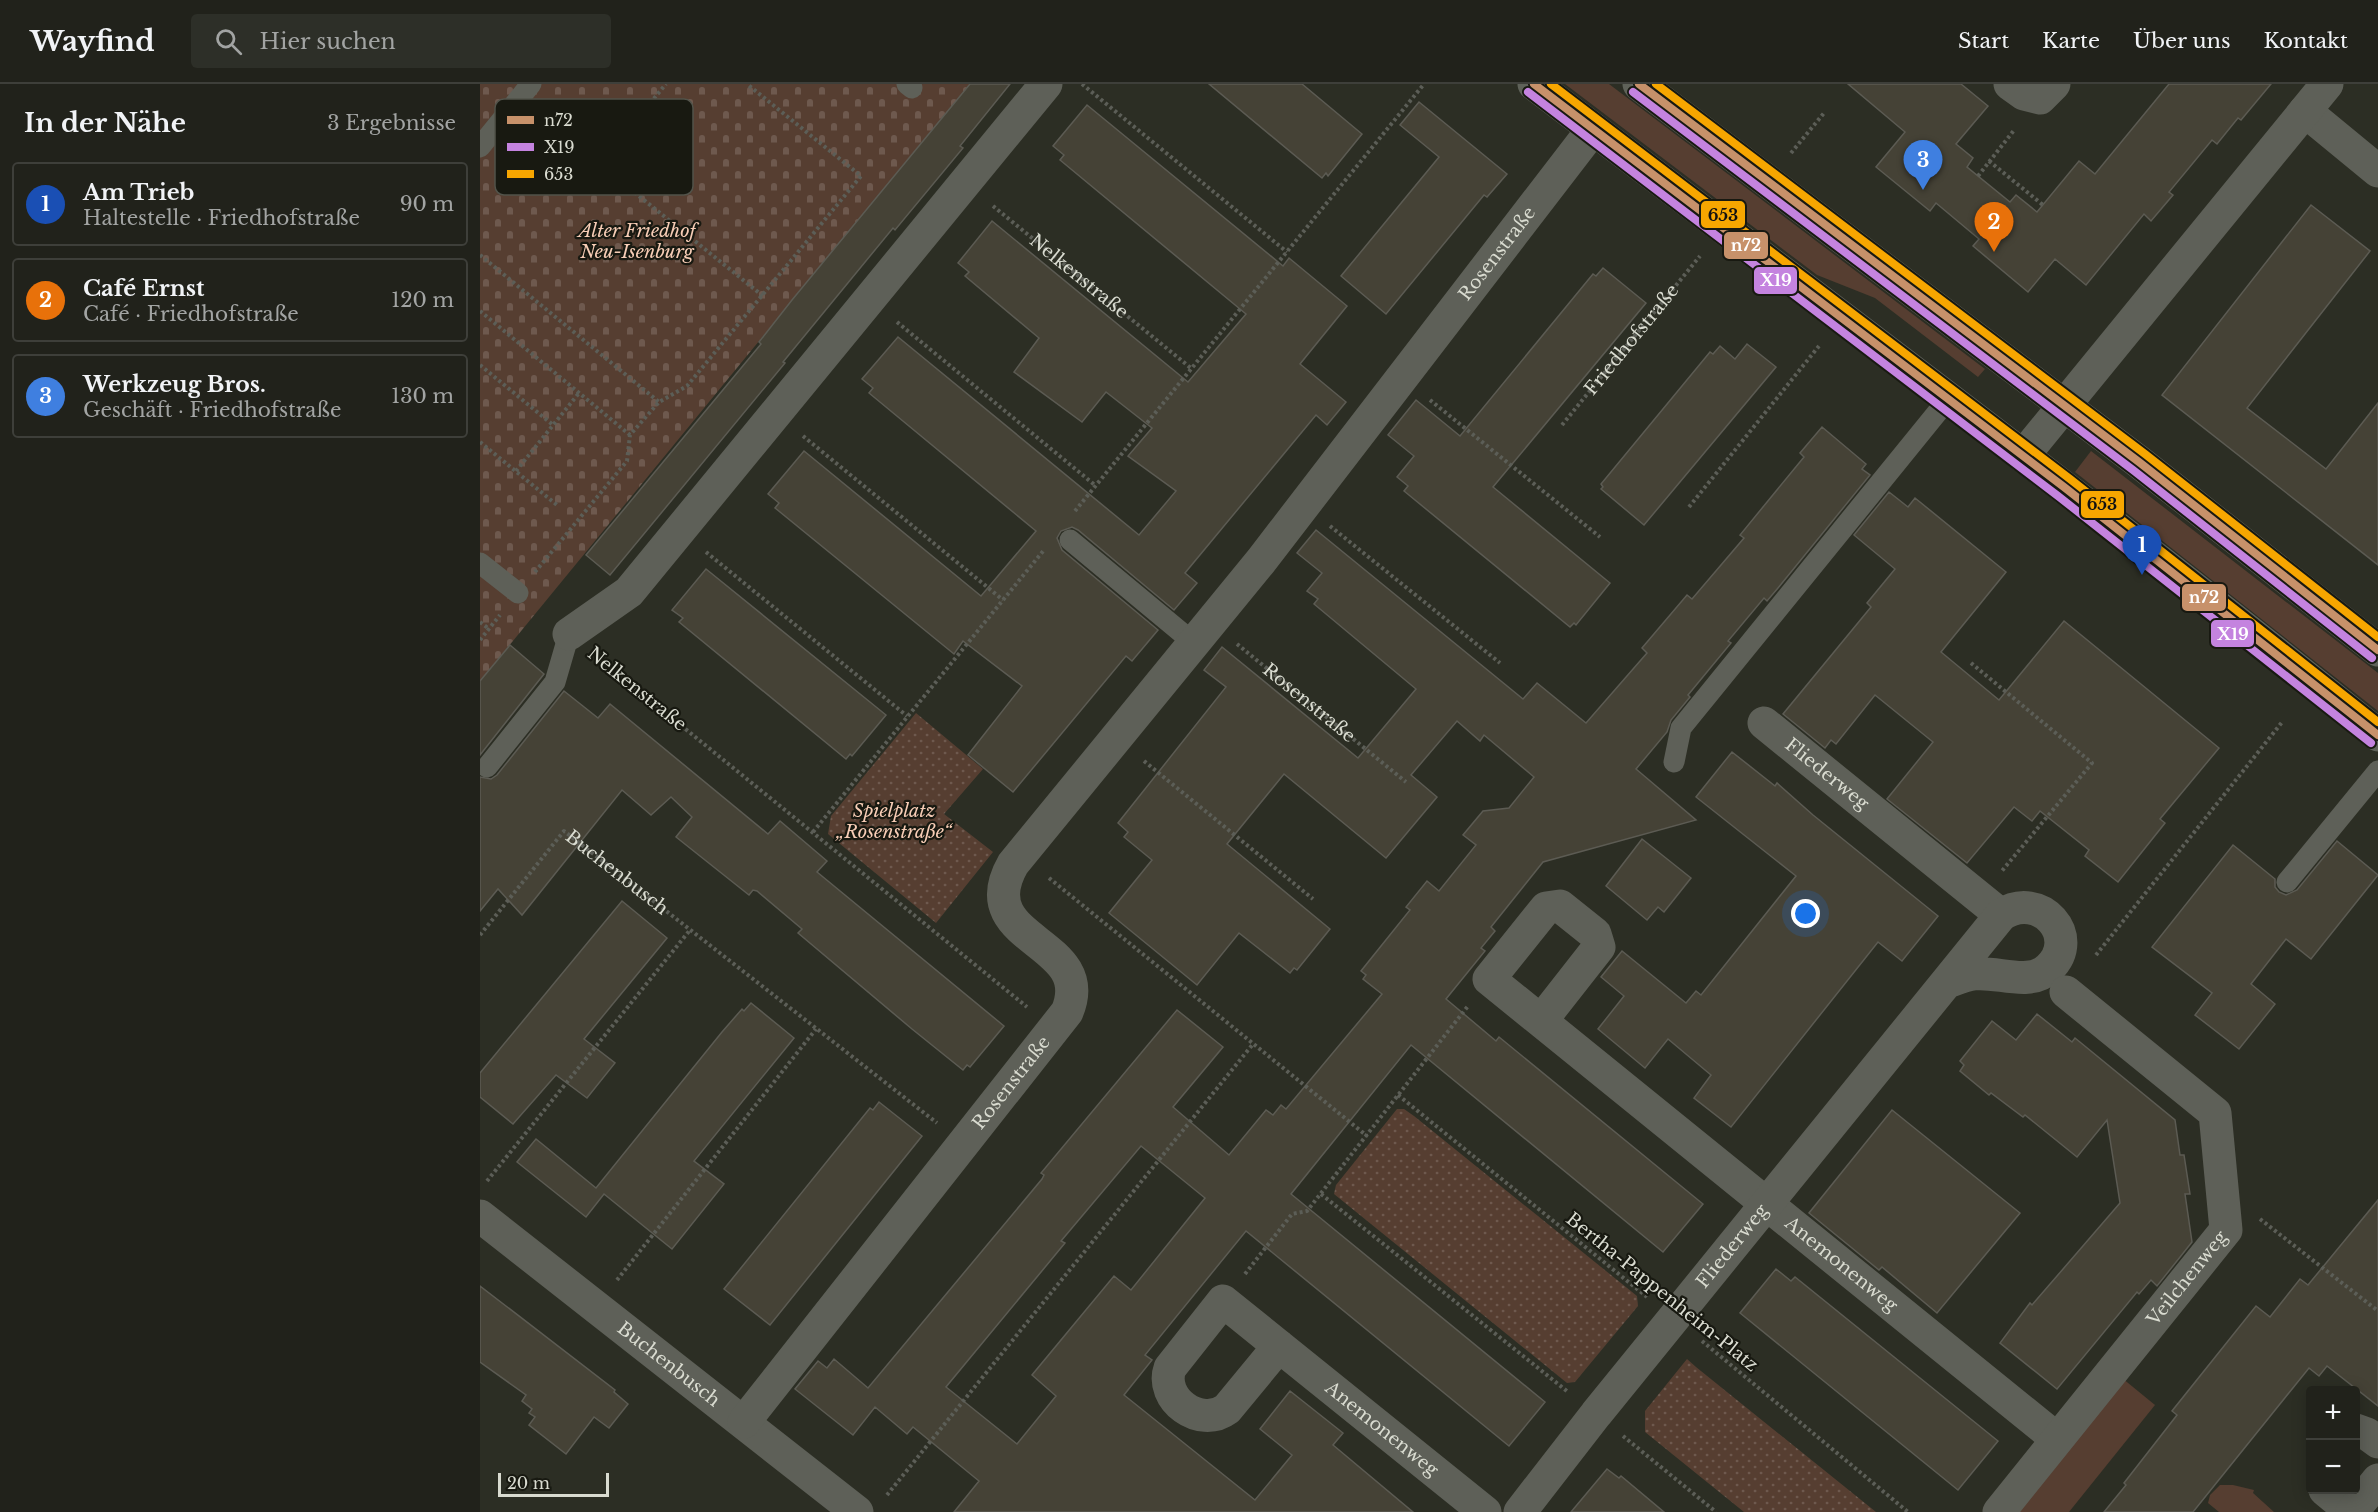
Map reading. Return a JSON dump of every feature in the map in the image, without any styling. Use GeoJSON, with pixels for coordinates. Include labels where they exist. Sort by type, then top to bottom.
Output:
{"type":"FeatureCollection","features":[{"type":"Feature","properties":{"kind":"main road"},"geometry":{"type":"LineString","coordinates":[[1534,84],[1949,398],[2206,597],[2378,735]]}},
{"type":"Feature","properties":{"kind":"main road"},"geometry":{"type":"LineString","coordinates":[[1639,84],[2139,462],[2378,650]]}},
{"type":"Feature","properties":{"kind":"street","name":"Nelkenstraße"},"geometry":{"type":"LineString","coordinates":[[569,634],[629,592],[1046,84]]}},
{"type":"Feature","properties":{"kind":"street"},"geometry":{"type":"LineString","coordinates":[[2010,84],[2024,94],[2047,91]]}},
{"type":"Feature","properties":{"kind":"street"},"geometry":{"type":"LineString","coordinates":[[2023,456],[2327,84]]}},
{"type":"Feature","properties":{"kind":"street"},"geometry":{"type":"LineString","coordinates":[[2306,111],[2378,171]]}},
{"type":"Feature","properties":{"kind":"street","name":"Rosenstraße"},"geometry":{"type":"LineString","coordinates":[[744,1422],[1066,1012],[1072,999],[1073,985],[1070,975],[1054,956],[1012,919],[1004,901],[1004,883],[1013,864],[1304,505],[1593,129]]}},
{"type":"Feature","properties":{"kind":"street","name":"Fliederweg"},"geometry":{"type":"LineString","coordinates":[[1520,1512],[1596,1414],[1947,982],[1990,907],[1764,723]]}},
{"type":"Feature","properties":{"kind":"street"},"geometry":{"type":"LineString","coordinates":[[1489,979],[1546,908],[1560,906],[1595,934],[1599,947],[1541,1021]]}},
{"type":"Feature","properties":{"kind":"street"},"geometry":{"type":"LineString","coordinates":[[1947,982],[1973,974],[2033,977],[2050,968],[2059,953],[2061,941],[2056,925],[2042,910],[2021,906],[2011,909],[1990,907]]}},
{"type":"Feature","properties":{"kind":"street","name":"Anemonenweg"},"geometry":{"type":"LineString","coordinates":[[1489,979],[2057,1439]]}},
{"type":"Feature","properties":{"kind":"street","name":"Veilchenweg"},"geometry":{"type":"LineString","coordinates":[[1999,1512],[2226,1230],[2216,1113],[2066,992]]}},
{"type":"Feature","properties":{"kind":"street","name":"Buchenbusch"},"geometry":{"type":"LineString","coordinates":[[481,1202],[744,1422],[869,1507]]}},
{"type":"Feature","properties":{"kind":"street"},"geometry":{"type":"LineString","coordinates":[[1223,1301],[1170,1368],[1167,1376],[1168,1385],[1181,1406],[1211,1418],[1220,1414],[1227,1409],[1279,1346]]}},
{"type":"Feature","properties":{"kind":"street","name":"Anemonenweg"},"geometry":{"type":"LineString","coordinates":[[1223,1301],[1485,1512]]}},
{"type":"Feature","properties":{"kind":"street"},"geometry":{"type":"LineString","coordinates":[[2330,1494],[2352,1512],[2378,1480]]}},
{"type":"Feature","properties":{"kind":"lane"},"geometry":{"type":"LineString","coordinates":[[480,147],[495,128]]}},
{"type":"Feature","properties":{"kind":"lane"},"geometry":{"type":"LineString","coordinates":[[1674,762],[1681,728],[1949,398]]}},
{"type":"Feature","properties":{"kind":"lane"},"geometry":{"type":"LineString","coordinates":[[1070,540],[1202,633]]}},
{"type":"Feature","properties":{"kind":"lane"},"geometry":{"type":"LineString","coordinates":[[480,563],[518,593]]}},
{"type":"Feature","properties":{"kind":"lane"},"geometry":{"type":"LineString","coordinates":[[487,767],[555,682],[569,634]]}},
{"type":"Feature","properties":{"kind":"lane"},"geometry":{"type":"LineString","coordinates":[[2287,882],[2378,771]]}},
{"type":"Feature","properties":{"kind":"path"},"geometry":{"type":"LineString","coordinates":[[654,99],[666,84]]}},
{"type":"Feature","properties":{"kind":"path"},"geometry":{"type":"LineString","coordinates":[[480,640],[627,461],[630,435],[659,402],[687,387],[861,176],[747,84]]}},
{"type":"Feature","properties":{"kind":"path"},"geometry":{"type":"LineString","coordinates":[[1082,84],[1287,252]]}},
{"type":"Feature","properties":{"kind":"path"},"geometry":{"type":"LineString","coordinates":[[1074,513],[1424,84]]}},
{"type":"Feature","properties":{"kind":"path"},"geometry":{"type":"LineString","coordinates":[[1791,153],[1824,113]]}},
{"type":"Feature","properties":{"kind":"path"},"geometry":{"type":"LineString","coordinates":[[1978,176],[1989,161],[2043,205]]}},
{"type":"Feature","properties":{"kind":"path","name":"Nelkenstraße"},"geometry":{"type":"LineString","coordinates":[[965,183],[1192,369]]}},
{"type":"Feature","properties":{"kind":"path"},"geometry":{"type":"LineString","coordinates":[[639,195],[764,296]]}},
{"type":"Feature","properties":{"kind":"path"},"geometry":{"type":"LineString","coordinates":[[480,255],[659,402]]}},
{"type":"Feature","properties":{"kind":"path","name":"Friedhofstraße"},"geometry":{"type":"LineString","coordinates":[[1562,425],[1701,255]]}},
{"type":"Feature","properties":{"kind":"path"},"geometry":{"type":"LineString","coordinates":[[870,299],[1096,486]]}},
{"type":"Feature","properties":{"kind":"path"},"geometry":{"type":"LineString","coordinates":[[480,311],[630,435]]}},
{"type":"Feature","properties":{"kind":"path"},"geometry":{"type":"LineString","coordinates":[[1689,507],[1819,346]]}},
{"type":"Feature","properties":{"kind":"path"},"geometry":{"type":"LineString","coordinates":[[480,365],[553,425]]}},
{"type":"Feature","properties":{"kind":"path"},"geometry":{"type":"LineString","coordinates":[[1402,378],[1600,537]]}},
{"type":"Feature","properties":{"kind":"path"},"geometry":{"type":"LineString","coordinates":[[516,471],[579,393]]}},
{"type":"Feature","properties":{"kind":"path"},"geometry":{"type":"LineString","coordinates":[[775,413],[1003,600]]}},
{"type":"Feature","properties":{"kind":"path"},"geometry":{"type":"LineString","coordinates":[[480,442],[557,505]]}},
{"type":"Feature","properties":{"kind":"path"},"geometry":{"type":"LineString","coordinates":[[1304,505],[1500,663]]}},
{"type":"Feature","properties":{"kind":"path"},"geometry":{"type":"LineString","coordinates":[[680,530],[908,716]]}},
{"type":"Feature","properties":{"kind":"path"},"geometry":{"type":"LineString","coordinates":[[813,832],[1045,549]]}},
{"type":"Feature","properties":{"kind":"path"},"geometry":{"type":"LineString","coordinates":[[480,622],[489,629]]}},
{"type":"Feature","properties":{"kind":"path","name":"Rosenstraße"},"geometry":{"type":"LineString","coordinates":[[1202,633],[1406,782]]}},
{"type":"Feature","properties":{"kind":"path","name":"Nelkenstraße"},"geometry":{"type":"LineString","coordinates":[[569,634],[824,842]]}},
{"type":"Feature","properties":{"kind":"path"},"geometry":{"type":"LineString","coordinates":[[1971,663],[2092,763],[1990,907]]}},
{"type":"Feature","properties":{"kind":"path"},"geometry":{"type":"LineString","coordinates":[[2066,992],[2283,721]]}},
{"type":"Feature","properties":{"kind":"path"},"geometry":{"type":"LineString","coordinates":[[1116,737],[1313,899]]}},
{"type":"Feature","properties":{"kind":"path","name":"Buchenbusch"},"geometry":{"type":"LineString","coordinates":[[480,935],[564,831],[963,1144]]}},
{"type":"Feature","properties":{"kind":"path","name":"Rosenstraße"},"geometry":{"type":"LineString","coordinates":[[824,842],[1031,1010]]}},
{"type":"Feature","properties":{"kind":"path"},"geometry":{"type":"LineString","coordinates":[[1044,874],[1367,1136]]}},
{"type":"Feature","properties":{"kind":"path"},"geometry":{"type":"LineString","coordinates":[[481,1202],[690,930]]}},
{"type":"Feature","properties":{"kind":"path"},"geometry":{"type":"LineString","coordinates":[[1223,1301],[1293,1214],[1307,1211],[1489,979]]}},
{"type":"Feature","properties":{"kind":"path"},"geometry":{"type":"LineString","coordinates":[[609,1289],[816,1029]]}},
{"type":"Feature","properties":{"kind":"path"},"geometry":{"type":"LineString","coordinates":[[869,1507],[1092,1242],[1253,1044]]}},
{"type":"Feature","properties":{"kind":"path","name":"Bertha-Pappenheim-Platz"},"geometry":{"type":"LineString","coordinates":[[1398,1095],[1908,1512]]}},
{"type":"Feature","properties":{"kind":"path"},"geometry":{"type":"LineString","coordinates":[[2223,1190],[2378,1311]]}},
{"type":"Feature","properties":{"kind":"path"},"geometry":{"type":"LineString","coordinates":[[1321,1194],[1716,1512]]}},
{"type":"Feature","properties":{"kind":"green space","name":"Alter Friedhof Neu-Isenburg"},"geometry":{"type":"Polygon","coordinates":[[[480,84],[970,84],[480,681],[480,84]]]}},
{"type":"Feature","properties":{"kind":"green space"},"geometry":{"type":"Polygon","coordinates":[[[1565,84],[1609,84],[1985,369],[1978,377],[1875,298],[1817,275],[1565,84]]]}},
{"type":"Feature","properties":{"kind":"green space"},"geometry":{"type":"Polygon","coordinates":[[[2091,451],[2378,673],[2378,711],[2075,472],[2091,451]]]}},
{"type":"Feature","properties":{"kind":"green space","name":"Spielplatz „Rosenstraße“"},"geometry":{"type":"Polygon","coordinates":[[[916,713],[983,769],[944,814],[993,852],[936,923],[828,834],[831,816],[916,713]]]}},
{"type":"Feature","properties":{"kind":"green space"},"geometry":{"type":"Polygon","coordinates":[[[1397,1109],[1404,1109],[1414,1116],[1637,1296],[1638,1306],[1575,1382],[1567,1383],[1334,1194],[1336,1185],[1397,1109]]]}},
{"type":"Feature","properties":{"kind":"green space"},"geometry":{"type":"Polygon","coordinates":[[[1687,1359],[1876,1512],[1744,1512],[1645,1432],[1645,1411],[1687,1359]]]}},
{"type":"Feature","properties":{"kind":"green space"},"geometry":{"type":"Polygon","coordinates":[[[2122,1378],[2155,1405],[2069,1512],[2014,1512],[2122,1378]]]}},
{"type":"Feature","properties":{"kind":"green space"},"geometry":{"type":"Polygon","coordinates":[[[2220,1485],[2233,1485],[2254,1490],[2253,1493],[2274,1512],[2219,1512],[2208,1503],[2210,1495],[2220,1485]]]}},
{"type":"Feature","properties":{"kind":"building"},"geometry":{"type":"Polygon","coordinates":[[[970,84],[1010,84],[960,146],[963,148],[895,230],[893,228],[610,575],[586,555],[761,344],[759,342],[792,300],[970,84]]]}},
{"type":"Feature","properties":{"kind":"building"},"geometry":{"type":"Polygon","coordinates":[[[1209,84],[1302,84],[1362,134],[1328,176],[1326,173],[1322,178],[1209,84]]]}},
{"type":"Feature","properties":{"kind":"building"},"geometry":{"type":"Polygon","coordinates":[[[1848,84],[1961,84],[1988,106],[1956,144],[1973,158],[1967,167],[2010,202],[2016,195],[2037,212],[2079,161],[2095,174],[2169,84],[2271,84],[2217,144],[2212,140],[2169,192],[2173,195],[2151,221],[2144,214],[2086,285],[2055,259],[2028,292],[1973,246],[1979,239],[1936,203],[1930,211],[1876,167],[1905,132],[1848,84]]]}},
{"type":"Feature","properties":{"kind":"building"},"geometry":{"type":"Polygon","coordinates":[[[1419,102],[1507,174],[1487,197],[1484,195],[1386,314],[1341,276],[1439,157],[1400,125],[1419,102]]]}},
{"type":"Feature","properties":{"kind":"building"},"geometry":{"type":"Polygon","coordinates":[[[1087,105],[1283,266],[1289,258],[1347,306],[1300,364],[1346,402],[1327,425],[1316,415],[1185,573],[1197,583],[1174,610],[1078,530],[1072,527],[1061,531],[1057,538],[1062,550],[1158,630],[1132,661],[1126,656],[1013,792],[968,755],[1022,686],[963,641],[954,654],[775,508],[779,503],[768,494],[804,451],[981,596],[1036,531],[869,393],[873,388],[862,379],[898,337],[1139,535],[1176,491],[1128,456],[1152,428],[1106,392],[1082,422],[1014,372],[1039,338],[965,276],[969,272],[958,263],[992,221],[1188,382],[1246,314],[1060,160],[1064,155],[1053,146],[1087,105]]]}},
{"type":"Feature","properties":{"kind":"building"},"geometry":{"type":"Polygon","coordinates":[[[2311,205],[2370,251],[2247,408],[2326,469],[2378,403],[2378,565],[2162,395],[2311,205]]]}},
{"type":"Feature","properties":{"kind":"building"},"geometry":{"type":"Polygon","coordinates":[[[1603,268],[1646,303],[1493,487],[1610,583],[1576,625],[1574,623],[1570,627],[1404,491],[1408,486],[1397,477],[1414,456],[1388,435],[1416,400],[1460,436],[1593,274],[1596,276],[1603,268]]]}},
{"type":"Feature","properties":{"kind":"building"},"geometry":{"type":"Polygon","coordinates":[[[1747,344],[1776,367],[1644,525],[1601,489],[1603,487],[1601,484],[1710,352],[1713,354],[1720,346],[1735,359],[1747,344]]]}},
{"type":"Feature","properties":{"kind":"building"},"geometry":{"type":"Polygon","coordinates":[[[1822,427],[1866,464],[1862,469],[1870,475],[1767,601],[1764,598],[1728,641],[1731,643],[1688,695],[1690,697],[1671,720],[1667,732],[1636,769],[1696,820],[1543,862],[1491,927],[1495,931],[1481,948],[1485,951],[1446,999],[1496,1041],[1499,1037],[1703,1204],[1663,1252],[1411,1045],[1291,1194],[1545,1402],[1509,1446],[1246,1231],[1145,1355],[1152,1360],[1124,1395],[1255,1500],[1292,1455],[1260,1429],[1290,1391],[1343,1433],[1333,1445],[1413,1512],[954,1512],[979,1481],[913,1427],[907,1434],[875,1407],[853,1435],[795,1389],[818,1361],[827,1368],[834,1359],[868,1388],[1042,1179],[1044,1175],[1041,1173],[1177,1010],[1223,1047],[1173,1107],[1229,1155],[1266,1110],[1273,1115],[1281,1105],[1286,1109],[1382,994],[1363,979],[1366,975],[1361,971],[1410,910],[1406,907],[1427,881],[1439,891],[1476,845],[1463,835],[1483,811],[1509,808],[1534,777],[1484,735],[1480,741],[1457,721],[1411,775],[1437,797],[1386,858],[1284,774],[1227,844],[1330,929],[1297,970],[1294,968],[1290,973],[1239,933],[1197,985],[1109,913],[1152,860],[1124,837],[1128,832],[1118,823],[1226,687],[1204,670],[1222,647],[1358,758],[1416,689],[1314,604],[1318,599],[1307,591],[1322,573],[1297,553],[1316,530],[1523,699],[1537,683],[1586,723],[1647,653],[1642,648],[1687,595],[1692,599],[1744,538],[1740,535],[1804,457],[1800,453],[1822,427]],[[1141,1146],[1061,1241],[1065,1243],[946,1387],[1017,1444],[1056,1396],[1032,1375],[1114,1276],[1131,1290],[1205,1198],[1141,1146]]]}},
{"type":"Feature","properties":{"kind":"building"},"geometry":{"type":"Polygon","coordinates":[[[1889,492],[1908,507],[1915,498],[2006,572],[1941,652],[1999,700],[2064,621],[2219,748],[2160,819],[2165,823],[2118,882],[2085,856],[2089,850],[2040,811],[2032,821],[2014,807],[1967,863],[1887,799],[1933,742],[1875,695],[1836,744],[1831,740],[1825,748],[1783,714],[1871,607],[1867,603],[1895,569],[1854,535],[1889,492]]]}},
{"type":"Feature","properties":{"kind":"building"},"geometry":{"type":"Polygon","coordinates":[[[706,569],[886,715],[852,756],[850,754],[846,759],[679,622],[683,618],[672,610],[706,569]]]}},
{"type":"Feature","properties":{"kind":"building"},"geometry":{"type":"Polygon","coordinates":[[[510,645],[544,674],[480,755],[480,681],[510,645]]]}},
{"type":"Feature","properties":{"kind":"building"},"geometry":{"type":"Polygon","coordinates":[[[564,691],[598,718],[610,704],[768,834],[780,821],[827,861],[817,872],[1004,1026],[970,1067],[967,1065],[963,1070],[912,1029],[798,933],[802,929],[757,891],[753,890],[749,895],[676,837],[692,817],[671,797],[651,815],[622,790],[522,915],[498,889],[480,911],[480,777],[491,779],[497,775],[564,691]]]}},
{"type":"Feature","properties":{"kind":"building"},"geometry":{"type":"Polygon","coordinates":[[[1732,752],[1775,786],[1777,783],[1938,916],[1902,961],[1878,942],[1731,1127],[1694,1098],[1711,1075],[1668,1039],[1645,1068],[1598,1029],[1624,996],[1601,977],[1622,951],[1686,1003],[1696,991],[1701,995],[1796,876],[1696,797],[1732,752]]]}},
{"type":"Feature","properties":{"kind":"building"},"geometry":{"type":"Polygon","coordinates":[[[1642,839],[1691,878],[1664,912],[1658,907],[1647,920],[1606,886],[1642,839]]]}},
{"type":"Feature","properties":{"kind":"building"},"geometry":{"type":"Polygon","coordinates":[[[2337,841],[2378,875],[2311,959],[2286,939],[2251,984],[2275,1004],[2239,1049],[2195,1015],[2212,993],[2152,947],[2233,845],[2275,879],[2275,887],[2286,895],[2297,890],[2337,841]]]}},
{"type":"Feature","properties":{"kind":"building"},"geometry":{"type":"Polygon","coordinates":[[[622,901],[667,938],[584,1039],[615,1063],[587,1098],[556,1075],[513,1124],[480,1097],[480,1073],[622,901]]]}},
{"type":"Feature","properties":{"kind":"building"},"geometry":{"type":"Polygon","coordinates":[[[751,1003],[794,1038],[694,1161],[724,1184],[672,1249],[604,1194],[586,1217],[517,1162],[536,1139],[596,1188],[722,1032],[742,1009],[744,1011],[751,1003]]]}},
{"type":"Feature","properties":{"kind":"building"},"geometry":{"type":"Polygon","coordinates":[[[2037,1014],[2072,1042],[2075,1038],[2175,1120],[2180,1155],[2184,1155],[2190,1194],[2185,1194],[2192,1242],[2157,1286],[2151,1280],[2139,1294],[2137,1292],[2057,1389],[2000,1343],[2030,1303],[2032,1305],[2120,1203],[2107,1120],[2077,1157],[2025,1115],[2023,1117],[1991,1093],[1989,1095],[1960,1071],[1964,1065],[1960,1061],[1992,1021],[2016,1040],[2037,1014]]]}},
{"type":"Feature","properties":{"kind":"building"},"geometry":{"type":"Polygon","coordinates":[[[879,1102],[922,1136],[770,1325],[724,1289],[870,1108],[873,1110],[879,1102]]]}},
{"type":"Feature","properties":{"kind":"building"},"geometry":{"type":"Polygon","coordinates":[[[1892,1110],[2020,1213],[1937,1313],[1882,1267],[1879,1270],[1809,1213],[1892,1110]]]}},
{"type":"Feature","properties":{"kind":"building"},"geometry":{"type":"Polygon","coordinates":[[[2378,1200],[2378,1406],[2360,1392],[2360,1386],[2352,1386],[2327,1366],[2319,1376],[2309,1368],[2193,1512],[2104,1512],[2177,1415],[2172,1411],[2256,1306],[2270,1317],[2300,1279],[2308,1285],[2378,1200]]]}},
{"type":"Feature","properties":{"kind":"building"},"geometry":{"type":"Polygon","coordinates":[[[1776,1269],[1791,1281],[1795,1277],[1998,1441],[1958,1490],[1740,1313],[1776,1269]]]}},
{"type":"Feature","properties":{"kind":"building"},"geometry":{"type":"Polygon","coordinates":[[[480,1286],[615,1390],[614,1392],[628,1404],[609,1428],[594,1417],[566,1454],[529,1425],[535,1417],[529,1413],[532,1409],[522,1401],[526,1395],[480,1362],[480,1286]]]}},
{"type":"Feature","properties":{"kind":"building"},"geometry":{"type":"Polygon","coordinates":[[[1607,1469],[1619,1478],[1621,1476],[1664,1512],[1571,1512],[1607,1469]]]}},
{"type":"Feature","properties":{"kind":"transit line","name":"n72"},"geometry":{"type":"LineString","coordinates":[[1534,84],[2064,487],[2378,735]]}},
{"type":"Feature","properties":{"kind":"transit line","name":"653"},"geometry":{"type":"LineString","coordinates":[[1551,84],[2070,479],[2378,722]]}},
{"type":"Feature","properties":{"kind":"transit line","name":"n72"},"geometry":{"type":"LineString","coordinates":[[1639,84],[2139,462],[2378,650]]}},
{"type":"Feature","properties":{"kind":"transit line","name":"653"},"geometry":{"type":"LineString","coordinates":[[1656,84],[2145,454],[2378,637]]}},
{"type":"Feature","properties":{"kind":"transit line","name":"X19"},"geometry":{"type":"LineString","coordinates":[[1528,92],[2058,496],[2371,743]]}},
{"type":"Feature","properties":{"kind":"transit line","name":"X19"},"geometry":{"type":"LineString","coordinates":[[1633,92],[2133,470],[2372,658]]}},
{"type":"Feature","properties":{"kind":"place","name":"Werkzeug Bros."},"geometry":{"type":"Point","coordinates":[1923,190]}},
{"type":"Feature","properties":{"kind":"place","name":"Café Ernst"},"geometry":{"type":"Point","coordinates":[1994,252]}},
{"type":"Feature","properties":{"kind":"place","name":"Am Trieb"},"geometry":{"type":"Point","coordinates":[2142,575]}}]}
